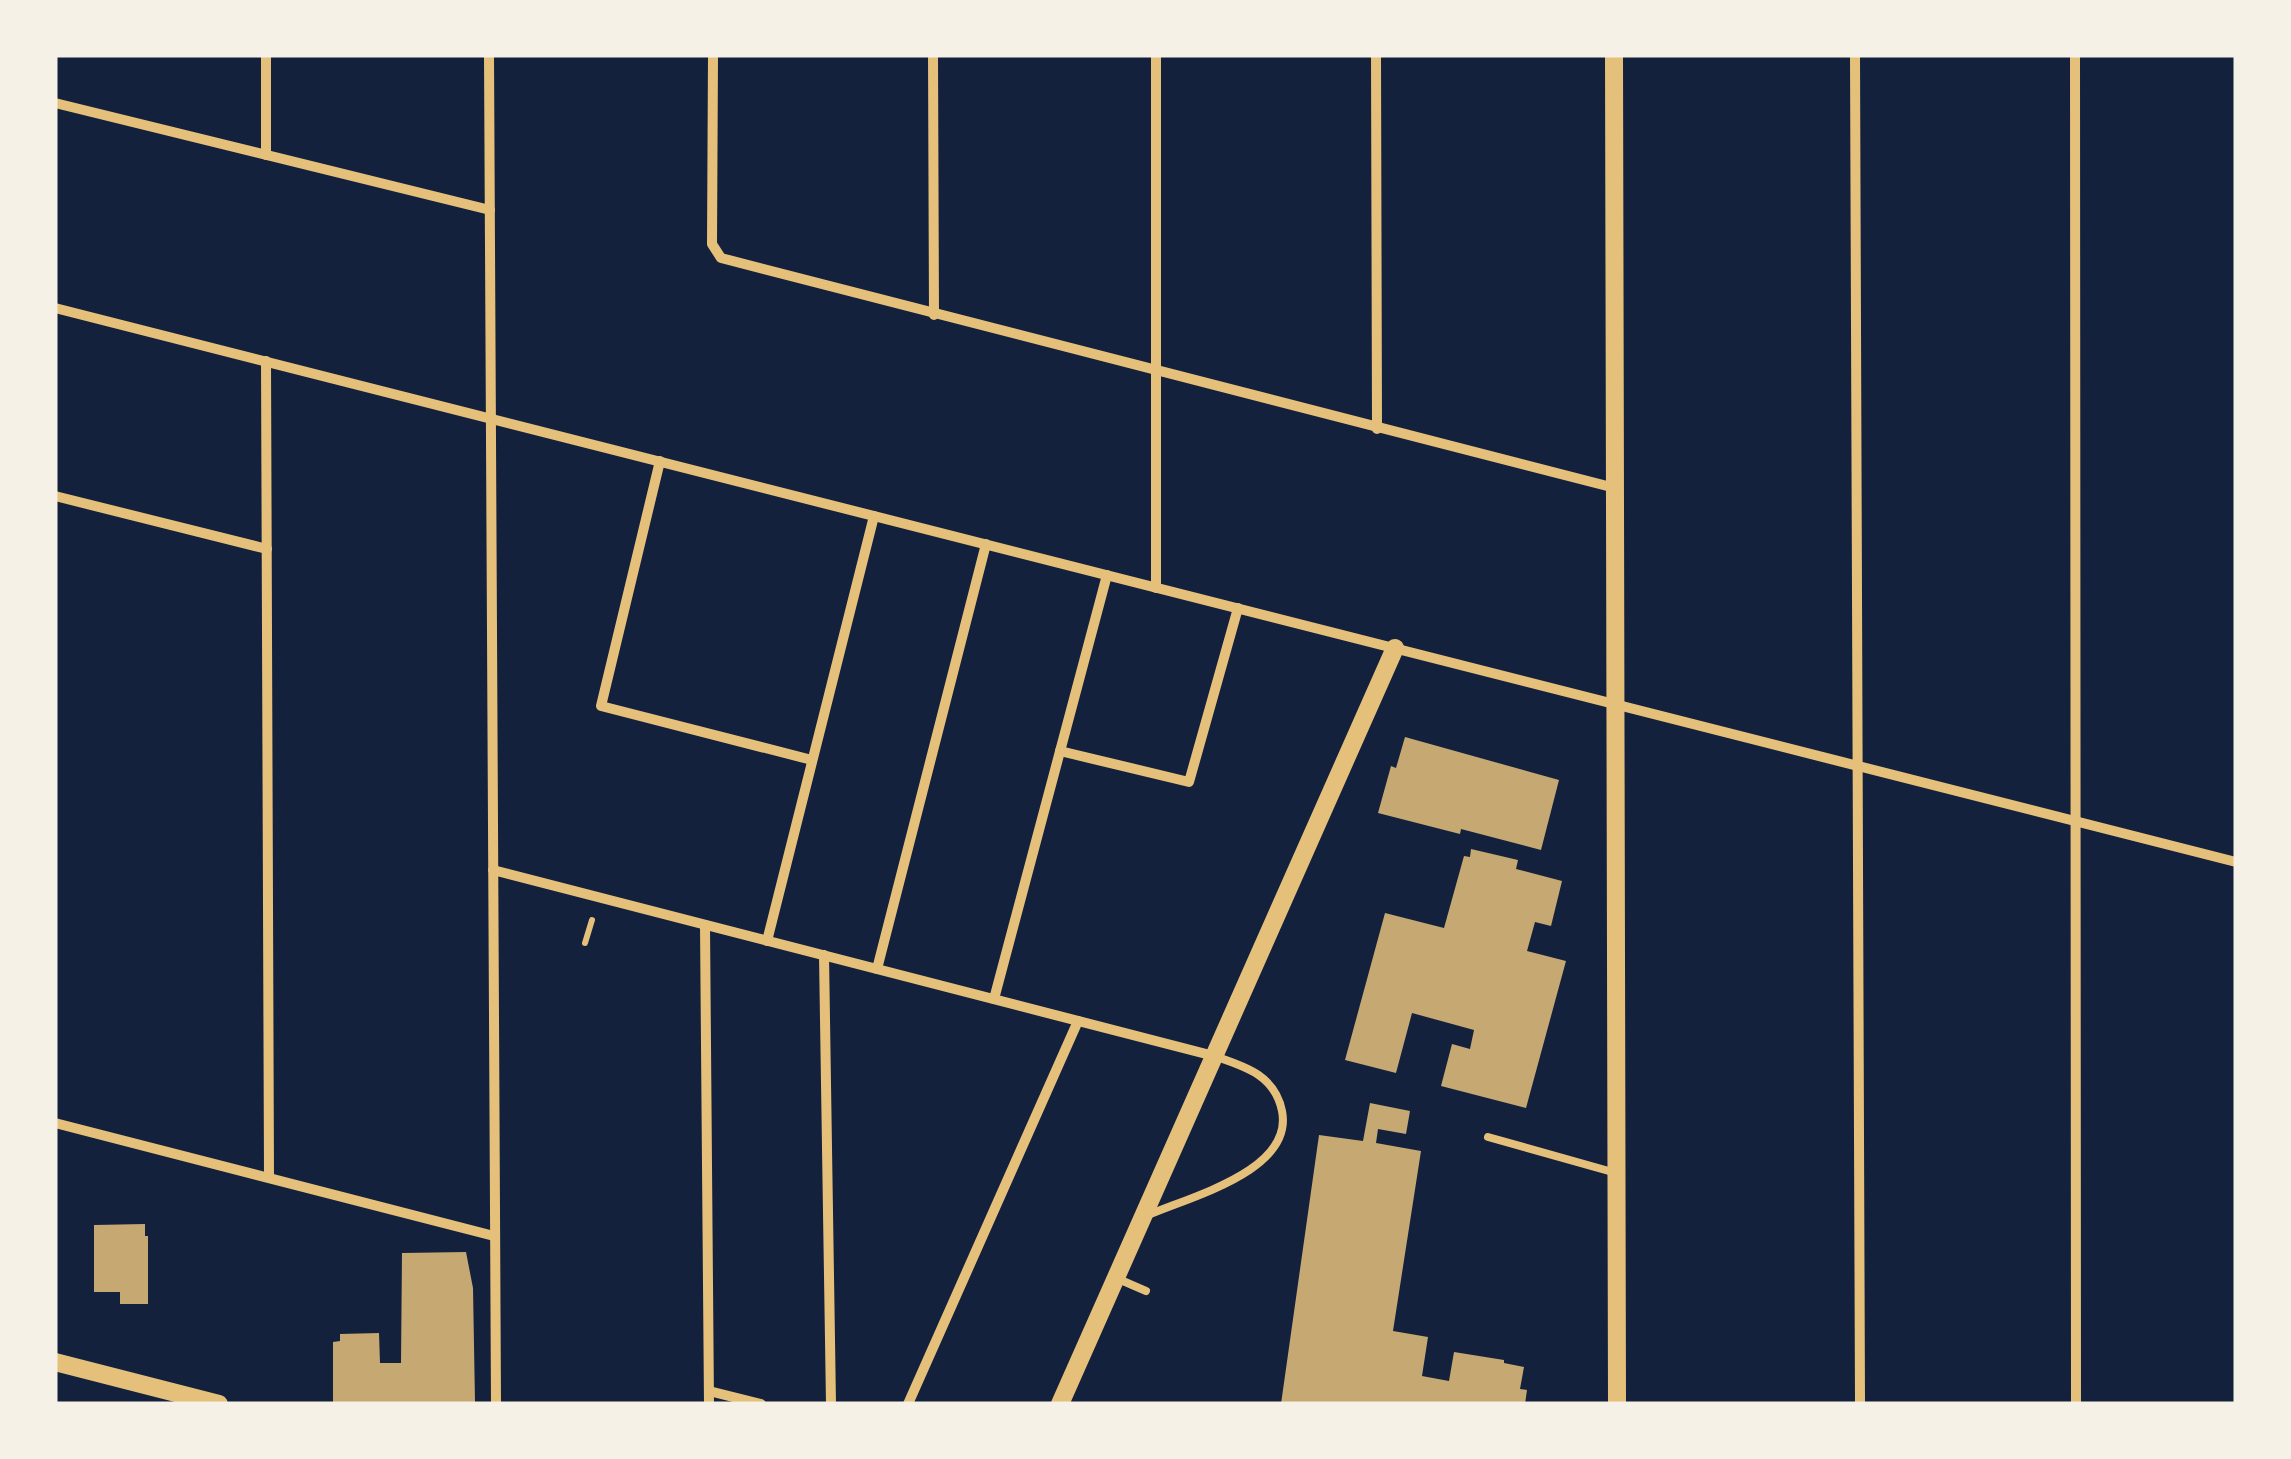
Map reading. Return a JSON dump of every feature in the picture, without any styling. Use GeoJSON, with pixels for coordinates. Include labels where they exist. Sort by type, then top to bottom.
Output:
{"type":"FeatureCollection","features":[{"type":"Feature","properties":{"kind":"street"},"geometry":{"type":"LineString","coordinates":[[266,55],[266,155]]}},
{"type":"Feature","properties":{"kind":"street"},"geometry":{"type":"LineString","coordinates":[[490,55],[496,1404]]}},
{"type":"Feature","properties":{"kind":"street"},"geometry":{"type":"LineString","coordinates":[[713,55],[714,252],[730,262],[1616,488]]}},
{"type":"Feature","properties":{"kind":"street"},"geometry":{"type":"LineString","coordinates":[[933,55],[934,315]]}},
{"type":"Feature","properties":{"kind":"street"},"geometry":{"type":"LineString","coordinates":[[1156,55],[1156,588]]}},
{"type":"Feature","properties":{"kind":"street"},"geometry":{"type":"LineString","coordinates":[[1376,55],[1377,429]]}},
{"type":"Feature","properties":{"kind":"street"},"geometry":{"type":"LineString","coordinates":[[1614,55],[1617,1404]]}},
{"type":"Feature","properties":{"kind":"street"},"geometry":{"type":"LineString","coordinates":[[1855,55],[1860,1404]]}},
{"type":"Feature","properties":{"kind":"street"},"geometry":{"type":"LineString","coordinates":[[2075,55],[2076,1404]]}},
{"type":"Feature","properties":{"kind":"street"},"geometry":{"type":"LineString","coordinates":[[55,103],[490,210]]}},
{"type":"Feature","properties":{"kind":"street"},"geometry":{"type":"LineString","coordinates":[[55,308],[2236,862]]}},
{"type":"Feature","properties":{"kind":"street"},"geometry":{"type":"LineString","coordinates":[[266,361],[268,1177]]}},
{"type":"Feature","properties":{"kind":"street"},"geometry":{"type":"LineString","coordinates":[[660,462],[602,706],[812,760]]}},
{"type":"Feature","properties":{"kind":"street"},"geometry":{"type":"LineString","coordinates":[[55,496],[267,549]]}},
{"type":"Feature","properties":{"kind":"street"},"geometry":{"type":"LineString","coordinates":[[767,941],[874,516]]}},
{"type":"Feature","properties":{"kind":"street"},"geometry":{"type":"LineString","coordinates":[[877,969],[986,544]]}},
{"type":"Feature","properties":{"kind":"street"},"geometry":{"type":"LineString","coordinates":[[994,999],[1107,575]]}},
{"type":"Feature","properties":{"kind":"street"},"geometry":{"type":"LineString","coordinates":[[1060,751],[1189,782],[1238,608]]}},
{"type":"Feature","properties":{"kind":"street"},"geometry":{"type":"LineString","coordinates":[[1060,1404],[1394,648]]}},
{"type":"Feature","properties":{"kind":"street"},"geometry":{"type":"LineString","coordinates":[[493,870],[1214,1056]]}},
{"type":"Feature","properties":{"kind":"street"},"geometry":{"type":"LineString","coordinates":[[705,925],[709,1398],[761,1404]]}},
{"type":"Feature","properties":{"kind":"street"},"geometry":{"type":"LineString","coordinates":[[824,955],[830,1404]]}},
{"type":"Feature","properties":{"kind":"street"},"geometry":{"type":"LineString","coordinates":[[908,1404],[1078,1020]]}},
{"type":"Feature","properties":{"kind":"street"},"geometry":{"type":"LineString","coordinates":[[55,1123],[494,1236]]}},
{"type":"Feature","properties":{"kind":"street"},"geometry":{"type":"LineString","coordinates":[[55,1362],[219,1404]]}},
{"type":"Feature","properties":{"kind":"lane"},"geometry":{"type":"LineString","coordinates":[[1142,1218],[1253,1168],[1271,1154],[1282,1134],[1281,1104],[1270,1084],[1248,1068],[1214,1056]]}},
{"type":"Feature","properties":{"kind":"lane"},"geometry":{"type":"LineString","coordinates":[[1488,1136],[1616,1172]]}},
{"type":"Feature","properties":{"kind":"lane"},"geometry":{"type":"LineString","coordinates":[[1116,1278],[1146,1291]]}},
{"type":"Feature","properties":{"kind":"building"},"geometry":{"type":"Polygon","coordinates":[[[1405,737],[1559,780],[1541,850],[1378,813],[1391,766],[1396,768],[1405,737]]]}},
{"type":"Feature","properties":{"kind":"building"},"geometry":{"type":"Polygon","coordinates":[[[1471,849],[1518,860],[1516,869],[1562,881],[1551,926],[1535,922],[1527,951],[1566,961],[1526,1108],[1441,1086],[1452,1044],[1470,1049],[1474,1030],[1412,1013],[1396,1073],[1345,1060],[1385,913],[1444,928],[1464,856],[1470,857],[1471,849]]]}},
{"type":"Feature","properties":{"kind":"building"},"geometry":{"type":"Polygon","coordinates":[[[1370,1103],[1410,1111],[1406,1134],[1378,1129],[1376,1143],[1421,1151],[1393,1331],[1428,1337],[1422,1376],[1449,1381],[1454,1352],[1524,1367],[1520,1389],[1527,1390],[1525,1404],[1281,1404],[1319,1135],[1363,1141],[1370,1103]]]}},
{"type":"Feature","properties":{"kind":"building"},"geometry":{"type":"Polygon","coordinates":[[[145,1224],[148,1304],[120,1304],[120,1292],[94,1292],[94,1225],[145,1224]]]}},
{"type":"Feature","properties":{"kind":"building"},"geometry":{"type":"Polygon","coordinates":[[[466,1252],[473,1288],[475,1402],[333,1402],[333,1342],[340,1341],[340,1334],[379,1333],[380,1363],[401,1363],[402,1253],[466,1252]]]}}]}
